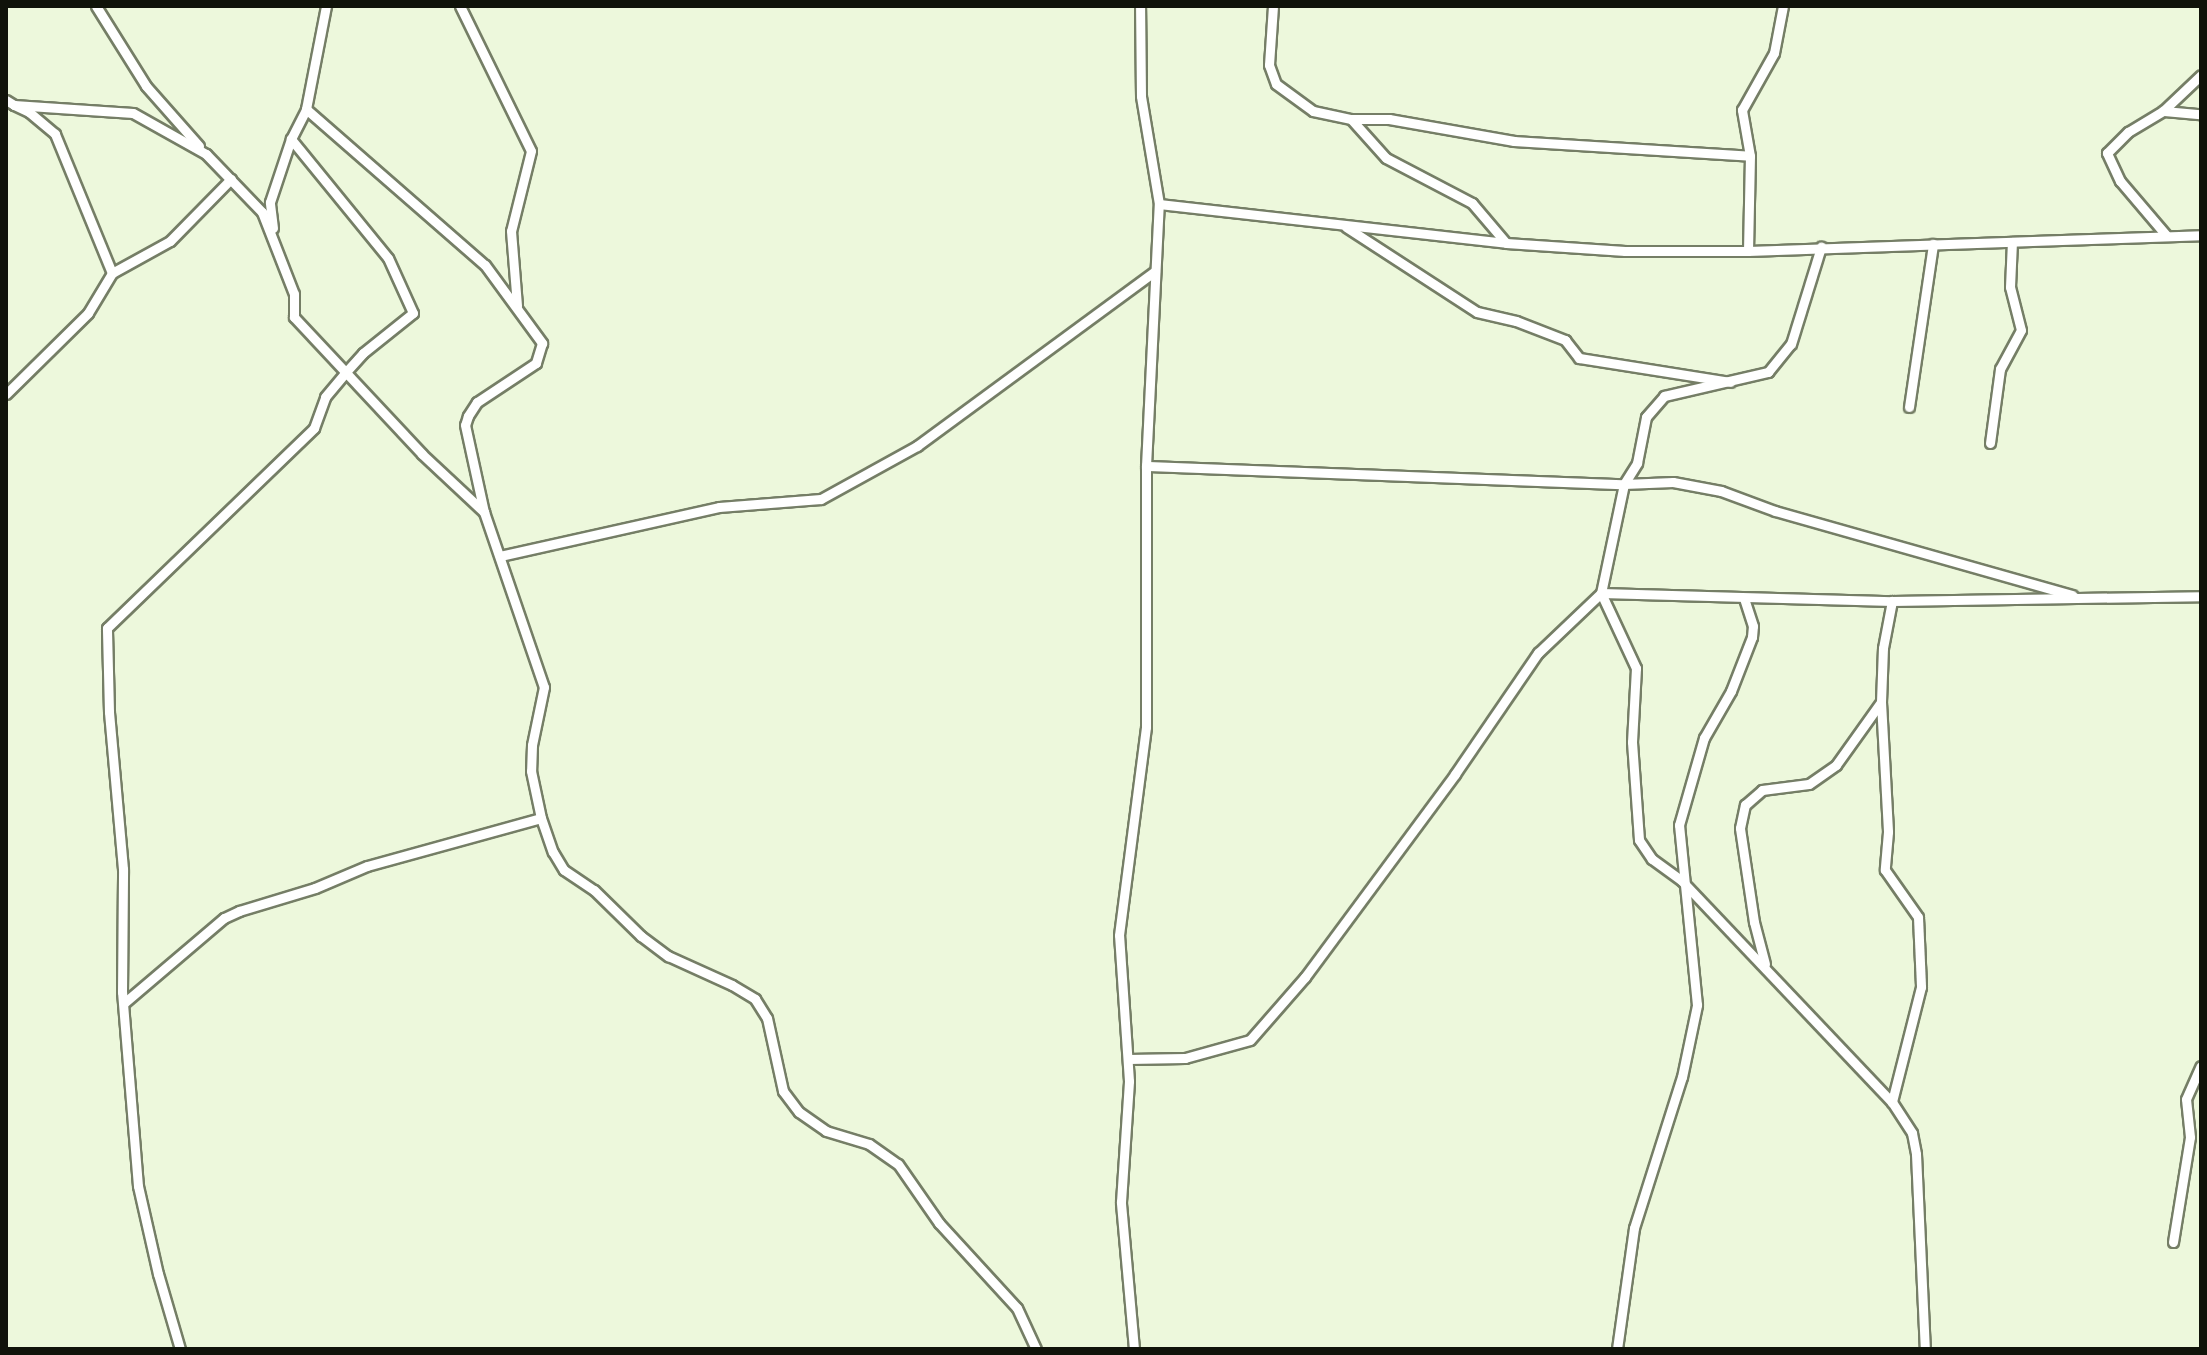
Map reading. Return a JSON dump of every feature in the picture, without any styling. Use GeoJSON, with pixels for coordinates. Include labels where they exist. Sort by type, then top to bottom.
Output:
{"type":"FeatureCollection","features":[{"type":"Feature","properties":{"kind":"street"},"geometry":{"type":"LineString","coordinates":[[96,6],[146,86],[262,212],[294,294],[294,317],[345,373],[484,512]]}},
{"type":"Feature","properties":{"kind":"street"},"geometry":{"type":"LineString","coordinates":[[274,237],[270,202],[291,139],[306,109],[326,6]]}},
{"type":"Feature","properties":{"kind":"street"},"geometry":{"type":"LineString","coordinates":[[460,6],[531,151],[511,231],[517,309]]}},
{"type":"Feature","properties":{"kind":"street"},"geometry":{"type":"LineString","coordinates":[[1134,1349],[1121,1202],[1128,1059],[1119,935],[1146,727],[1146,466],[1159,204],[1141,96],[1140,6]]}},
{"type":"Feature","properties":{"kind":"street"},"geometry":{"type":"LineString","coordinates":[[1273,6],[1269,65],[1276,84],[1313,111],[1351,119],[1389,119],[1514,141],[1750,156]]}},
{"type":"Feature","properties":{"kind":"street"},"geometry":{"type":"LineString","coordinates":[[1748,251],[1750,156],[1742,110],[1774,53],[1783,6]]}},
{"type":"Feature","properties":{"kind":"street"},"geometry":{"type":"LineString","coordinates":[[2166,235],[2120,181],[2107,153],[2128,132],[2163,111],[2201,75]]}},
{"type":"Feature","properties":{"kind":"street"},"geometry":{"type":"LineString","coordinates":[[10,103],[133,113],[206,154]]}},
{"type":"Feature","properties":{"kind":"street"},"geometry":{"type":"LineString","coordinates":[[10,103],[29,112],[55,134],[112,273]]}},
{"type":"Feature","properties":{"kind":"street"},"geometry":{"type":"LineString","coordinates":[[306,109],[485,265],[542,343],[536,363],[477,402],[465,425],[484,512],[544,687],[532,745],[531,771],[541,818],[553,852],[564,870],[594,890],[641,936],[668,956],[755,999],[767,1018],[783,1091],[799,1112],[826,1131],[869,1144],[898,1164],[939,1223],[1017,1308],[1036,1349]]}},
{"type":"Feature","properties":{"kind":"street"},"geometry":{"type":"LineString","coordinates":[[2163,111],[2201,114]]}},
{"type":"Feature","properties":{"kind":"street"},"geometry":{"type":"LineString","coordinates":[[1351,119],[1386,158],[1472,203],[1506,243]]}},
{"type":"Feature","properties":{"kind":"street"},"geometry":{"type":"LineString","coordinates":[[180,1349],[138,1186],[124,1003],[123,869],[109,712],[107,628],[314,428],[325,397],[345,373],[363,353],[413,313],[388,258],[291,139]]}},
{"type":"Feature","properties":{"kind":"street"},"geometry":{"type":"LineString","coordinates":[[6,394],[88,313],[112,273],[170,241],[231,179]]}},
{"type":"Feature","properties":{"kind":"street"},"geometry":{"type":"LineString","coordinates":[[1159,204],[1506,243],[1625,251],[1748,251],[2201,235]]}},
{"type":"Feature","properties":{"kind":"street"},"geometry":{"type":"LineString","coordinates":[[1344,225],[1477,312],[1516,321],[1565,340],[1579,358],[1730,382]]}},
{"type":"Feature","properties":{"kind":"street"},"geometry":{"type":"LineString","coordinates":[[1990,443],[2000,369],[2021,330],[2010,287],[2012,242]]}},
{"type":"Feature","properties":{"kind":"street"},"geometry":{"type":"LineString","coordinates":[[1909,407],[1933,244]]}},
{"type":"Feature","properties":{"kind":"street"},"geometry":{"type":"LineString","coordinates":[[1128,1059],[1185,1058],[1250,1040],[1305,977],[1455,774],[1538,653],[1601,593],[1624,484],[1637,463],[1646,417],[1664,396],[1768,372],[1791,344],[1821,247]]}},
{"type":"Feature","properties":{"kind":"street"},"geometry":{"type":"LineString","coordinates":[[500,556],[719,507],[821,499],[917,446],[1155,271]]}},
{"type":"Feature","properties":{"kind":"street"},"geometry":{"type":"LineString","coordinates":[[1146,466],[1624,484],[1673,482],[1721,491],[1775,511],[2082,598]]}},
{"type":"Feature","properties":{"kind":"street"},"geometry":{"type":"LineString","coordinates":[[1601,593],[1892,601],[2201,596]]}},
{"type":"Feature","properties":{"kind":"street"},"geometry":{"type":"LineString","coordinates":[[1601,593],[1636,668],[1632,742],[1639,840],[1652,859],[1682,881],[1892,1102],[1912,1133],[1916,1154],[1925,1349]]}},
{"type":"Feature","properties":{"kind":"street"},"geometry":{"type":"LineString","coordinates":[[1617,1349],[1634,1228],[1682,1077],[1697,1005],[1682,881],[1679,825],[1704,738],[1731,691],[1752,637],[1753,626],[1744,598]]}},
{"type":"Feature","properties":{"kind":"street"},"geometry":{"type":"LineString","coordinates":[[1892,601],[1883,648],[1881,702],[1888,832],[1885,870],[1918,917],[1921,987],[1892,1102]]}},
{"type":"Feature","properties":{"kind":"street"},"geometry":{"type":"LineString","coordinates":[[1765,966],[1754,922],[1740,828],[1745,805],[1762,790],[1809,784],[1836,765],[1881,702]]}},
{"type":"Feature","properties":{"kind":"street"},"geometry":{"type":"LineString","coordinates":[[124,1003],[224,918],[239,911],[315,888],[367,866],[541,818]]}},
{"type":"Feature","properties":{"kind":"street"},"geometry":{"type":"LineString","coordinates":[[2173,1242],[2190,1137],[2186,1099],[2201,1066]]}}]}
